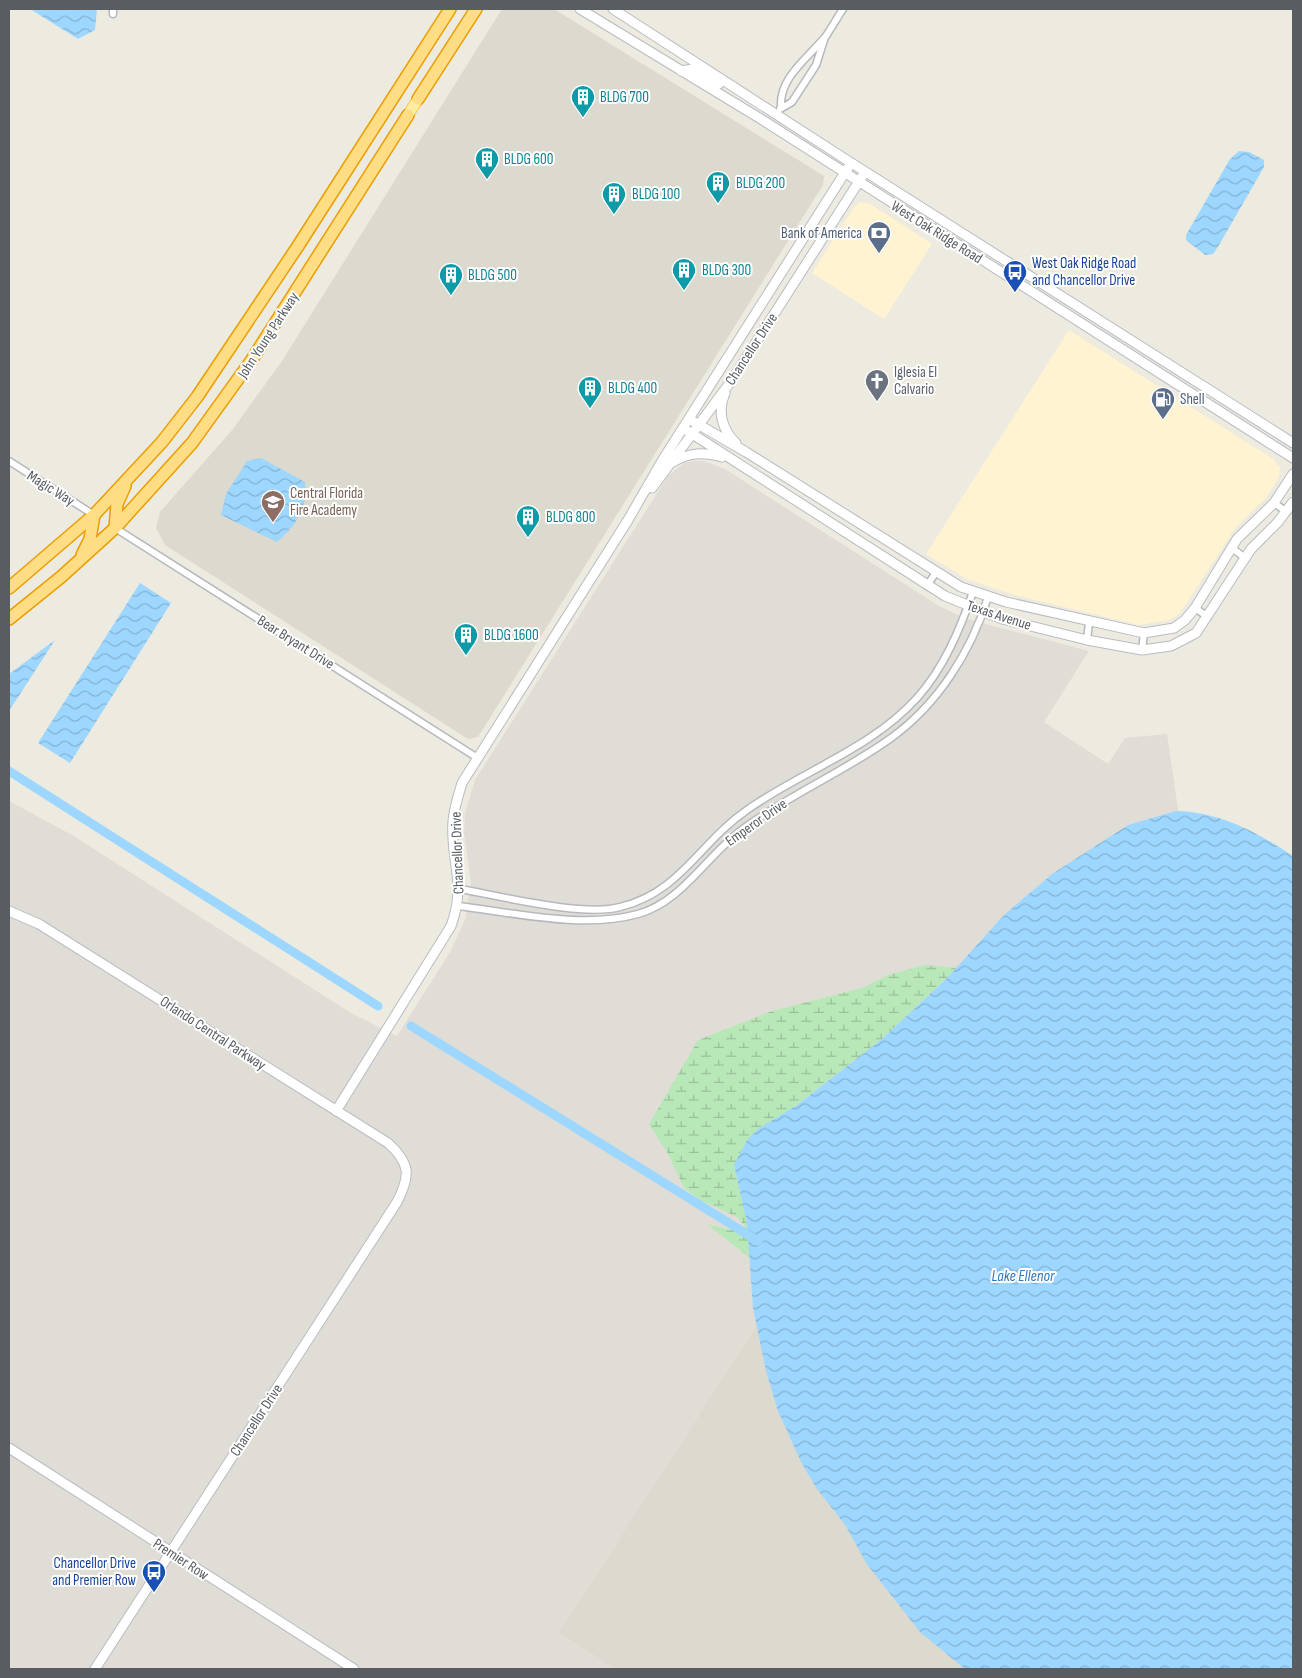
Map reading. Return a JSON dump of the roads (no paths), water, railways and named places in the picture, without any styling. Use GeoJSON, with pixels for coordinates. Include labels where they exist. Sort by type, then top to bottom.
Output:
{"type":"FeatureCollection","features":[{"type":"Feature","properties":{"kind":"highway","name":"John Young Parkway"},"geometry":{"type":"LineString","coordinates":[[9,588],[94,515],[172,429],[213,375],[450,9]]}},
{"type":"Feature","properties":{"kind":"highway","name":"John Young Parkway"},"geometry":{"type":"LineString","coordinates":[[418,99],[476,9]]}},
{"type":"Feature","properties":{"kind":"highway","name":"John Young Parkway"},"geometry":{"type":"LineString","coordinates":[[9,619],[78,563],[115,528],[168,472],[231,392],[408,115]]}},
{"type":"Feature","properties":{"kind":"highway"},"geometry":{"type":"LineString","coordinates":[[115,528],[117,504],[127,480]]}},
{"type":"Feature","properties":{"kind":"highway"},"geometry":{"type":"LineString","coordinates":[[78,563],[90,539],[94,515]]}},
{"type":"Feature","properties":{"kind":"main road","name":"John Young Parkway"},"geometry":{"type":"LineString","coordinates":[[408,115],[418,99]]}},
{"type":"Feature","properties":{"kind":"street","name":"West Oak Ridge Road"},"geometry":{"type":"LineString","coordinates":[[580,9],[844,173],[1293,458]]}},
{"type":"Feature","properties":{"kind":"street","name":"West Oak Ridge Road"},"geometry":{"type":"LineString","coordinates":[[613,9],[779,111],[851,163],[1293,443]]}},
{"type":"Feature","properties":{"kind":"street"},"geometry":{"type":"LineString","coordinates":[[779,111],[780,94],[804,58],[826,36],[843,9]]}},
{"type":"Feature","properties":{"kind":"street"},"geometry":{"type":"LineString","coordinates":[[681,71],[693,69],[754,106],[779,111],[792,102],[816,65],[826,36]]}},
{"type":"Feature","properties":{"kind":"street","name":"Chancellor Drive"},"geometry":{"type":"LineString","coordinates":[[336,1111],[440,947],[458,906],[460,889],[453,822],[456,802],[462,783],[476,757],[628,520],[683,428],[851,163]]}},
{"type":"Feature","properties":{"kind":"street","name":"Chancellor Drive"},"geometry":{"type":"LineString","coordinates":[[628,520],[732,380],[865,172]]}},
{"type":"Feature","properties":{"kind":"street"},"geometry":{"type":"LineString","coordinates":[[1093,331],[1101,329],[1116,338],[1123,334]]}},
{"type":"Feature","properties":{"kind":"street"},"geometry":{"type":"LineString","coordinates":[[732,380],[722,401],[723,426],[731,438],[746,452]]}},
{"type":"Feature","properties":{"kind":"street","name":"Texas Avenue"},"geometry":{"type":"LineString","coordinates":[[689,419],[746,452],[936,572],[973,592],[1090,623],[1144,634],[1174,628],[1195,608],[1232,548],[1251,523],[1274,503],[1293,474]]}},
{"type":"Feature","properties":{"kind":"street","name":"Texas Avenue"},"geometry":{"type":"LineString","coordinates":[[683,428],[927,586],[968,606],[983,612],[1087,640],[1142,650],[1166,648],[1186,640],[1196,633],[1245,558],[1261,537],[1287,512],[1293,502]]}},
{"type":"Feature","properties":{"kind":"street"},"geometry":{"type":"LineString","coordinates":[[668,466],[683,456],[698,452],[732,460]]}},
{"type":"Feature","properties":{"kind":"street","name":"Magic Way"},"geometry":{"type":"LineString","coordinates":[[9,460],[94,515]]}},
{"type":"Feature","properties":{"kind":"street"},"geometry":{"type":"LineString","coordinates":[[1274,503],[1287,512]]}},
{"type":"Feature","properties":{"kind":"street","name":"Bear Bryant Drive"},"geometry":{"type":"LineString","coordinates":[[115,528],[476,757]]}},
{"type":"Feature","properties":{"kind":"street"},"geometry":{"type":"LineString","coordinates":[[1232,548],[1245,558]]}},
{"type":"Feature","properties":{"kind":"street"},"geometry":{"type":"LineString","coordinates":[[927,586],[936,572]]}},
{"type":"Feature","properties":{"kind":"street","name":"Emperor Drive"},"geometry":{"type":"LineString","coordinates":[[460,889],[593,910],[619,908],[662,891],[747,810],[854,746],[901,714],[918,697],[936,673],[973,592]]}},
{"type":"Feature","properties":{"kind":"street","name":"Emperor Drive"},"geometry":{"type":"LineString","coordinates":[[458,906],[596,921],[620,919],[660,905],[742,829],[892,738],[919,714],[952,674],[966,650],[988,597]]}},
{"type":"Feature","properties":{"kind":"street"},"geometry":{"type":"LineString","coordinates":[[1195,608],[1208,617]]}},
{"type":"Feature","properties":{"kind":"street"},"geometry":{"type":"LineString","coordinates":[[1087,640],[1090,623]]}},
{"type":"Feature","properties":{"kind":"street"},"geometry":{"type":"LineString","coordinates":[[1142,650],[1144,634]]}},
{"type":"Feature","properties":{"kind":"street","name":"Orlando Central Parkway"},"geometry":{"type":"LineString","coordinates":[[9,911],[39,924],[388,1143],[401,1155],[406,1168]]}},
{"type":"Feature","properties":{"kind":"street","name":"Chancellor Drive"},"geometry":{"type":"LineString","coordinates":[[96,1669],[398,1202],[406,1184],[406,1168]]}},
{"type":"Feature","properties":{"kind":"street","name":"Premier Row"},"geometry":{"type":"LineString","coordinates":[[9,1448],[354,1669]]}},
{"type":"Feature","properties":{"kind":"water"},"geometry":{"type":"Polygon","coordinates":[[[30,9],[97,9],[95,30],[78,39],[30,9]]]}},
{"type":"Feature","properties":{"kind":"water"},"geometry":{"type":"Polygon","coordinates":[[[1239,151],[1249,152],[1264,160],[1264,167],[1213,254],[1205,255],[1186,240],[1186,235],[1230,159],[1239,151]]]}},
{"type":"Feature","properties":{"kind":"water"},"geometry":{"type":"Polygon","coordinates":[[[261,458],[305,482],[306,491],[303,508],[290,530],[277,542],[221,515],[226,494],[247,461],[261,458]]]}},
{"type":"Feature","properties":{"kind":"water"},"geometry":{"type":"Polygon","coordinates":[[[140,583],[171,603],[70,763],[38,743],[140,583]]]}},
{"type":"Feature","properties":{"kind":"water"},"geometry":{"type":"Polygon","coordinates":[[[55,640],[9,711],[9,674],[55,640]]]}},
{"type":"Feature","properties":{"kind":"water","name":"Lake Ellenor"},"geometry":{"type":"Polygon","coordinates":[[[1176,811],[1192,812],[1223,819],[1252,831],[1293,856],[1293,1669],[965,1669],[920,1632],[866,1563],[846,1526],[817,1489],[802,1464],[778,1411],[766,1371],[753,1308],[747,1223],[734,1165],[747,1140],[758,1129],[797,1105],[882,1039],[947,978],[1004,915],[1052,874],[1128,825],[1176,811]]]}},
{"type":"Feature","properties":{"kind":"waterway"},"geometry":{"type":"LineString","coordinates":[[9,771],[378,1006]]}},
{"type":"Feature","properties":{"kind":"waterway"},"geometry":{"type":"LineString","coordinates":[[411,1026],[758,1241]]}},
{"type":"Feature","properties":{"kind":"place","name":"BLDG 700"},"geometry":{"type":"Point","coordinates":[583,118]}},
{"type":"Feature","properties":{"kind":"place","name":"BLDG 600"},"geometry":{"type":"Point","coordinates":[487,180]}},
{"type":"Feature","properties":{"kind":"place","name":"BLDG 200"},"geometry":{"type":"Point","coordinates":[718,204]}},
{"type":"Feature","properties":{"kind":"place","name":"BLDG 100"},"geometry":{"type":"Point","coordinates":[614,215]}},
{"type":"Feature","properties":{"kind":"place","name":"Bank of America"},"geometry":{"type":"Point","coordinates":[879,254]}},
{"type":"Feature","properties":{"kind":"place","name":"BLDG 300"},"geometry":{"type":"Point","coordinates":[684,291]}},
{"type":"Feature","properties":{"kind":"place","name":"West Oak Ridge Road and Chancellor Drive"},"geometry":{"type":"Point","coordinates":[1015,293]}},
{"type":"Feature","properties":{"kind":"place","name":"BLDG 500"},"geometry":{"type":"Point","coordinates":[451,296]}},
{"type":"Feature","properties":{"kind":"place","name":"Iglesia El Calvario"},"geometry":{"type":"Point","coordinates":[877,402]}},
{"type":"Feature","properties":{"kind":"place","name":"BLDG 400"},"geometry":{"type":"Point","coordinates":[590,409]}},
{"type":"Feature","properties":{"kind":"place","name":"Shell"},"geometry":{"type":"Point","coordinates":[1163,420]}},
{"type":"Feature","properties":{"kind":"place","name":"Central Florida Fire Academy"},"geometry":{"type":"Point","coordinates":[273,523]}},
{"type":"Feature","properties":{"kind":"place","name":"BLDG 800"},"geometry":{"type":"Point","coordinates":[528,538]}},
{"type":"Feature","properties":{"kind":"place","name":"BLDG 1600"},"geometry":{"type":"Point","coordinates":[466,656]}},
{"type":"Feature","properties":{"kind":"place","name":"Chancellor Drive and Premier Row"},"geometry":{"type":"Point","coordinates":[154,1593]}}]}
